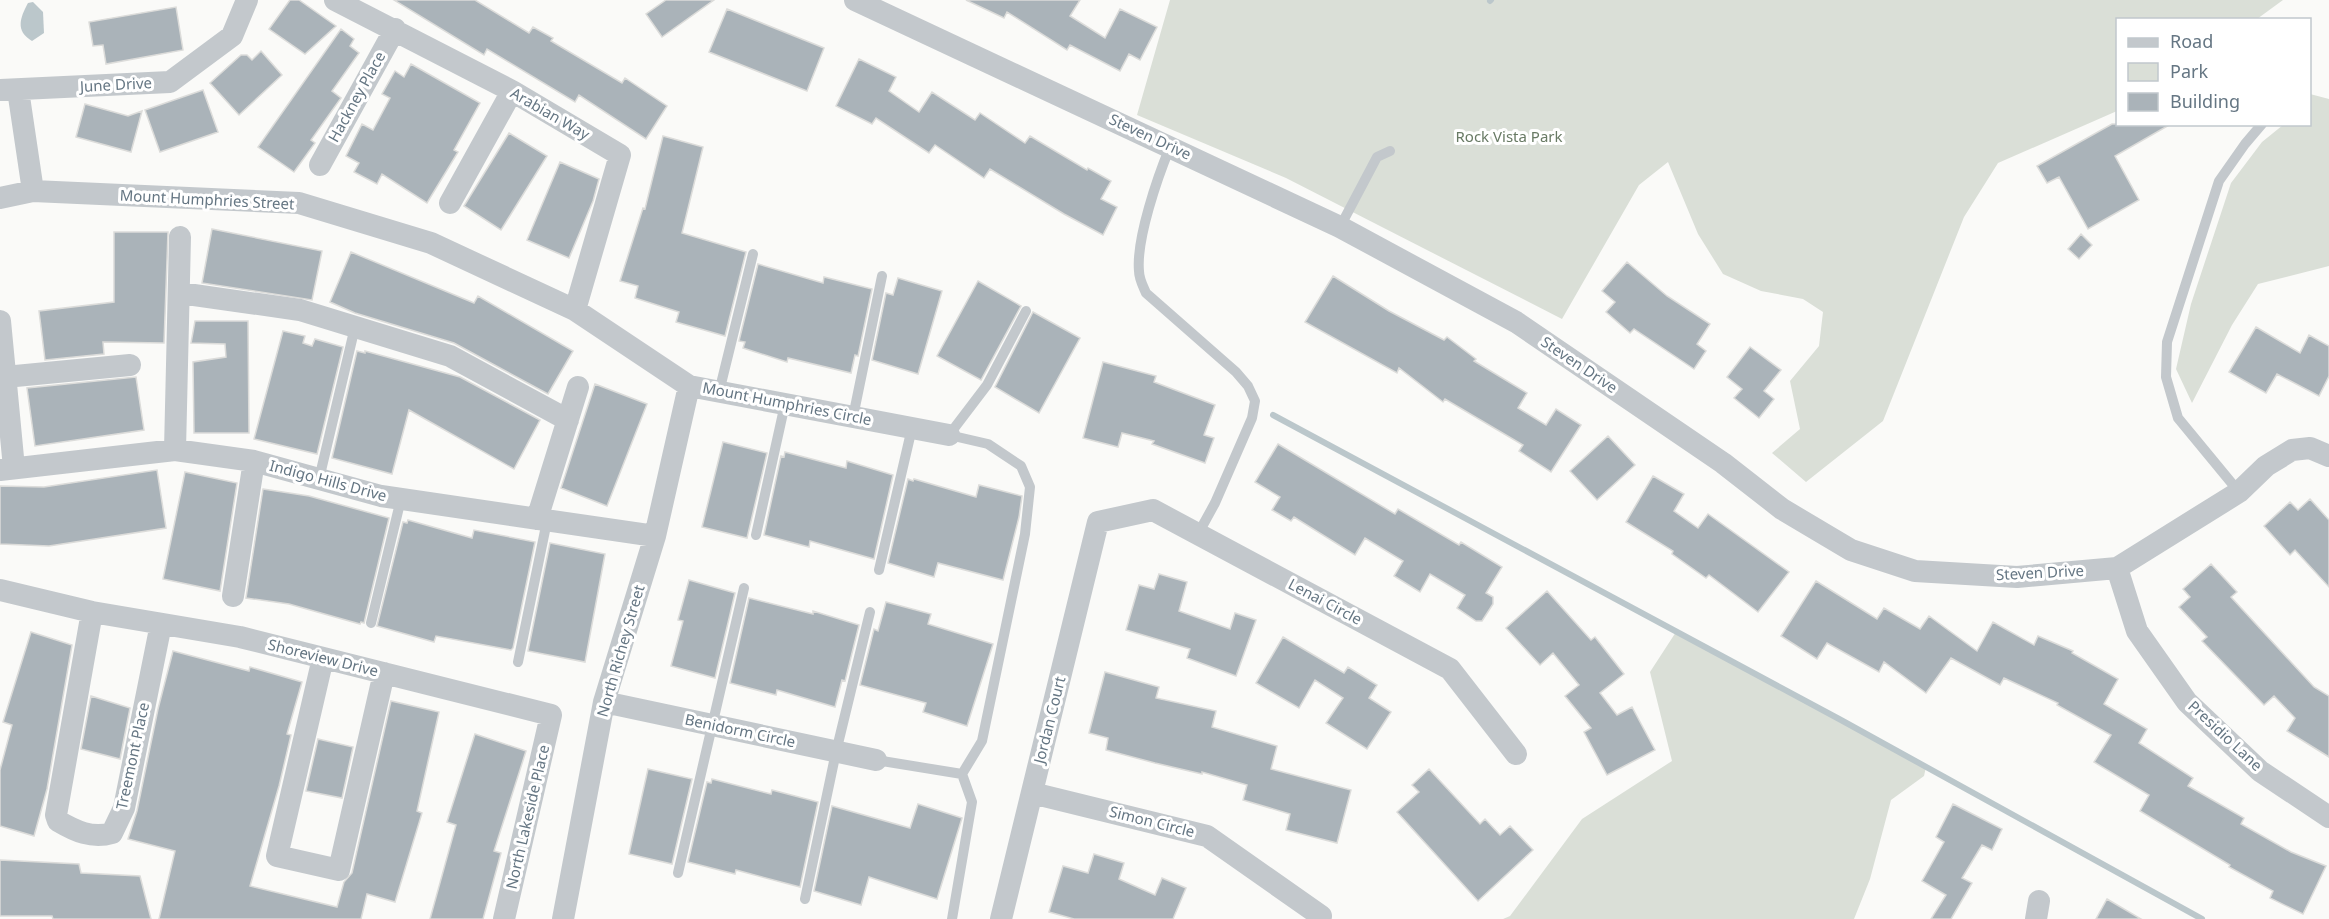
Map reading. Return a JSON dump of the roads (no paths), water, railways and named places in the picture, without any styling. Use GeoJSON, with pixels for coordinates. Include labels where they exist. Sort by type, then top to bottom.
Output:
{"type":"FeatureCollection","features":[{"type":"Feature","properties":{"kind":"street","name":"June Drive"},"geometry":{"type":"LineString","coordinates":[[9,90],[170,82],[232,36],[247,0]]}},
{"type":"Feature","properties":{"kind":"street","name":"Arabian Way"},"geometry":{"type":"LineString","coordinates":[[335,0],[512,91],[620,155],[575,310]]}},
{"type":"Feature","properties":{"kind":"street","name":"Steven Drive"},"geometry":{"type":"LineString","coordinates":[[855,0],[1340,227],[1516,322],[1723,463],[1782,509],[1851,550],[1915,571],[2017,577],[2117,568],[2239,492],[2266,466],[2292,450],[2310,448],[2329,456]]}},
{"type":"Feature","properties":{"kind":"street","name":"Hackney Place"},"geometry":{"type":"LineString","coordinates":[[320,165],[395,29]]}},
{"type":"Feature","properties":{"kind":"street"},"geometry":{"type":"LineString","coordinates":[[9,90],[33,191]]}},
{"type":"Feature","properties":{"kind":"street"},"geometry":{"type":"LineString","coordinates":[[450,203],[512,91]]}},
{"type":"Feature","properties":{"kind":"street","name":"Mount Humphries Street"},"geometry":{"type":"LineString","coordinates":[[0,198],[33,191],[299,203],[431,243],[575,310]]}},
{"type":"Feature","properties":{"kind":"street"},"geometry":{"type":"LineString","coordinates":[[175,450],[180,237]]}},
{"type":"Feature","properties":{"kind":"street"},"geometry":{"type":"LineString","coordinates":[[180,293],[300,310],[450,356],[567,420]]}},
{"type":"Feature","properties":{"kind":"street","name":"Mount Humphries Circle"},"geometry":{"type":"LineString","coordinates":[[575,310],[689,386],[949,435]]}},
{"type":"Feature","properties":{"kind":"street"},"geometry":{"type":"LineString","coordinates":[[0,321],[5,377],[7,469]]}},
{"type":"Feature","properties":{"kind":"street"},"geometry":{"type":"LineString","coordinates":[[5,377],[130,365]]}},
{"type":"Feature","properties":{"kind":"street","name":"North Richey Street"},"geometry":{"type":"LineString","coordinates":[[563,919],[604,702],[655,536],[689,386]]}},
{"type":"Feature","properties":{"kind":"street"},"geometry":{"type":"LineString","coordinates":[[542,520],[567,420],[578,387]]}},
{"type":"Feature","properties":{"kind":"street","name":"Indigo Hills Drive"},"geometry":{"type":"LineString","coordinates":[[7,469],[175,450],[254,461],[381,496],[655,536]]}},
{"type":"Feature","properties":{"kind":"street"},"geometry":{"type":"LineString","coordinates":[[233,596],[254,461]]}},
{"type":"Feature","properties":{"kind":"street","name":"Lenai Circle"},"geometry":{"type":"LineString","coordinates":[[1100,522],[1153,510],[1450,669],[1516,754]]}},
{"type":"Feature","properties":{"kind":"street","name":"Jordan Court"},"geometry":{"type":"LineString","coordinates":[[1001,919],[1095,534],[1098,522],[1100,522]]}},
{"type":"Feature","properties":{"kind":"street","name":"Presidio Lane"},"geometry":{"type":"LineString","coordinates":[[2117,568],[2138,631],[2187,702],[2260,771],[2329,817]]}},
{"type":"Feature","properties":{"kind":"street","name":"Shoreview Drive"},"geometry":{"type":"LineString","coordinates":[[0,590],[92,612],[240,637],[551,715]]}},
{"type":"Feature","properties":{"kind":"street","name":"Treemont Place"},"geometry":{"type":"LineString","coordinates":[[92,612],[56,815],[58,821],[75,831],[99,837],[111,833],[124,808],[161,624]]}},
{"type":"Feature","properties":{"kind":"street"},"geometry":{"type":"LineString","coordinates":[[323,658],[277,856],[339,870],[384,673]]}},
{"type":"Feature","properties":{"kind":"street","name":"Benidorm Circle"},"geometry":{"type":"LineString","coordinates":[[604,702],[876,760]]}},
{"type":"Feature","properties":{"kind":"street","name":"North Lakeside Place"},"geometry":{"type":"LineString","coordinates":[[504,919],[551,715]]}},
{"type":"Feature","properties":{"kind":"street","name":"Simon Circle"},"geometry":{"type":"LineString","coordinates":[[1032,793],[1208,836],[1321,916]]}},
{"type":"Feature","properties":{"kind":"lane"},"geometry":{"type":"LineString","coordinates":[[2239,492],[2178,418],[2166,377],[2167,342],[2219,181],[2244,144],[2260,126]]}},
{"type":"Feature","properties":{"kind":"lane"},"geometry":{"type":"LineString","coordinates":[[1170,146],[1157,178],[1142,243],[1138,264],[1141,282],[1146,293],[1236,372],[1248,386],[1255,400],[1252,418],[1215,503],[1198,534]]}},
{"type":"Feature","properties":{"kind":"lane"},"geometry":{"type":"LineString","coordinates":[[1340,227],[1377,157],[1390,151]]}},
{"type":"Feature","properties":{"kind":"lane"},"geometry":{"type":"LineString","coordinates":[[719,392],[753,255]]}},
{"type":"Feature","properties":{"kind":"lane"},"geometry":{"type":"LineString","coordinates":[[853,417],[882,276]]}},
{"type":"Feature","properties":{"kind":"lane"},"geometry":{"type":"LineString","coordinates":[[962,774],[982,741],[1025,534],[1030,487],[1021,466],[988,444],[949,435],[987,386],[1026,311]]}},
{"type":"Feature","properties":{"kind":"lane"},"geometry":{"type":"LineString","coordinates":[[318,479],[355,327]]}},
{"type":"Feature","properties":{"kind":"lane"},"geometry":{"type":"LineString","coordinates":[[756,535],[785,404]]}},
{"type":"Feature","properties":{"kind":"lane"},"geometry":{"type":"LineString","coordinates":[[879,570],[912,428]]}},
{"type":"Feature","properties":{"kind":"lane"},"geometry":{"type":"LineString","coordinates":[[371,623],[401,499]]}},
{"type":"Feature","properties":{"kind":"lane"},"geometry":{"type":"LineString","coordinates":[[518,662],[542,520]]}},
{"type":"Feature","properties":{"kind":"lane"},"geometry":{"type":"LineString","coordinates":[[678,873],[744,588]]}},
{"type":"Feature","properties":{"kind":"lane"},"geometry":{"type":"LineString","coordinates":[[805,899],[836,752],[870,612]]}},
{"type":"Feature","properties":{"kind":"lane"},"geometry":{"type":"LineString","coordinates":[[876,760],[962,774]]}},
{"type":"Feature","properties":{"kind":"lane"},"geometry":{"type":"LineString","coordinates":[[952,919],[972,802],[962,774]]}},
{"type":"Feature","properties":{"kind":"waterway"},"geometry":{"type":"LineString","coordinates":[[1273,415],[1841,720],[2202,919]]}},
{"type":"Feature","properties":{"kind":"park label","name":"Rock Vista Park"},"geometry":{"type":"Point","coordinates":[1509,137]}}]}
